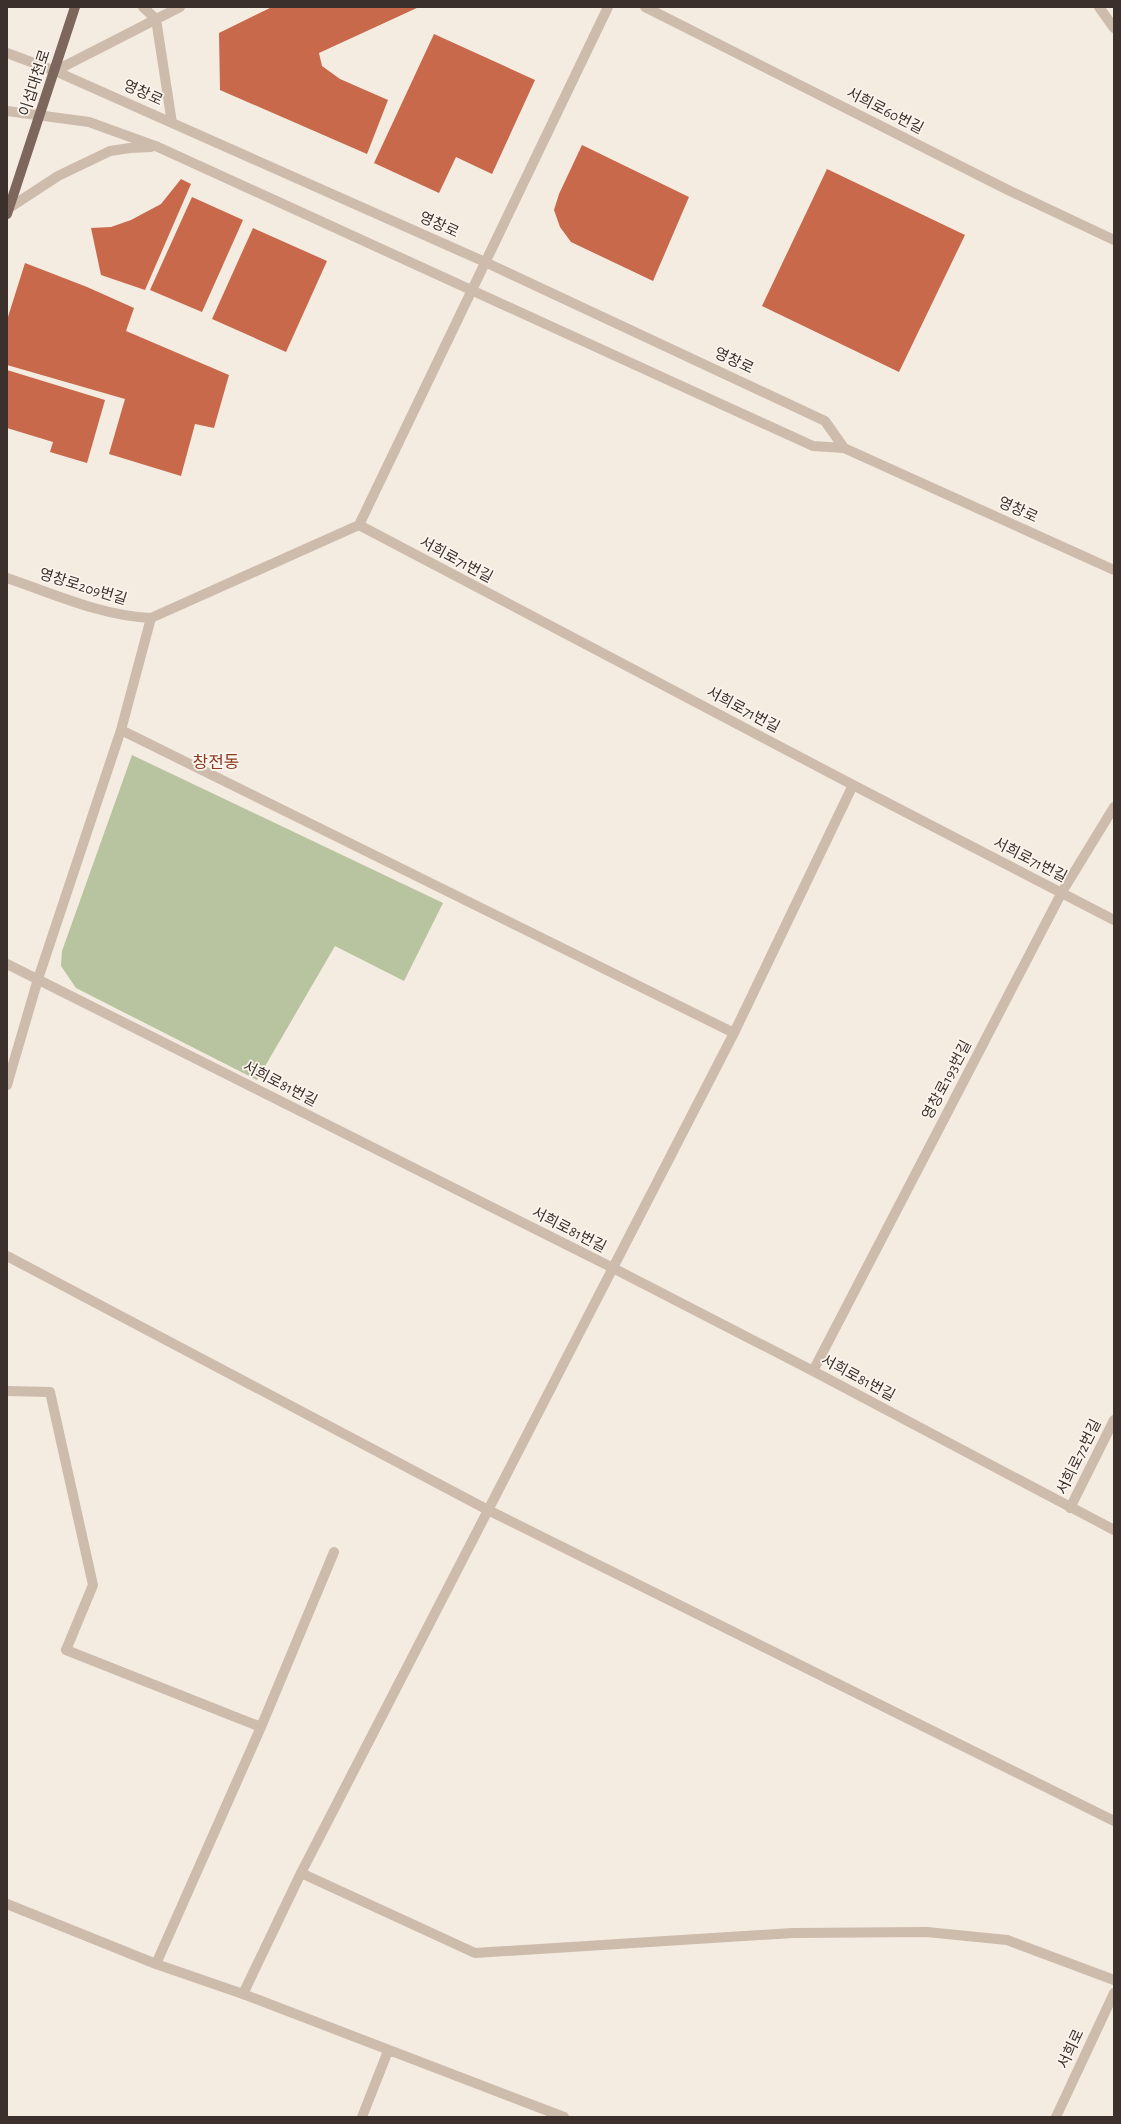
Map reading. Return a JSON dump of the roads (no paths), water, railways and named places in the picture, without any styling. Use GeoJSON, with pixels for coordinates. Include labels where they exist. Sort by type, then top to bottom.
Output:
{"type":"FeatureCollection","features":[{"type":"Feature","properties":{"kind":"main road","name":"이섭대천로"},"geometry":{"type":"LineString","coordinates":[[8,211],[75,7]]}},
{"type":"Feature","properties":{"kind":"street"},"geometry":{"type":"LineString","coordinates":[[143,7],[156,19],[172,123]]}},
{"type":"Feature","properties":{"kind":"street"},"geometry":{"type":"LineString","coordinates":[[55,71],[180,7]]}},
{"type":"Feature","properties":{"kind":"street"},"geometry":{"type":"LineString","coordinates":[[7,1085],[38,980],[121,730],[151,618],[359,525],[608,7]]}},
{"type":"Feature","properties":{"kind":"street","name":"서희로60번길"},"geometry":{"type":"LineString","coordinates":[[645,7],[1010,191],[1114,240]]}},
{"type":"Feature","properties":{"kind":"street"},"geometry":{"type":"LineString","coordinates":[[1099,7],[1114,28]]}},
{"type":"Feature","properties":{"kind":"street","name":"영창로"},"geometry":{"type":"LineString","coordinates":[[7,53],[55,71],[485,262],[825,421],[844,448]]}},
{"type":"Feature","properties":{"kind":"street","name":"영창로"},"geometry":{"type":"LineString","coordinates":[[7,111],[89,122],[158,147],[472,289],[813,446],[844,448],[1114,570]]}},
{"type":"Feature","properties":{"kind":"street"},"geometry":{"type":"LineString","coordinates":[[8,211],[58,176],[110,151],[130,148],[158,147]]}},
{"type":"Feature","properties":{"kind":"street","name":"서희로71번길"},"geometry":{"type":"LineString","coordinates":[[359,525],[853,786],[1114,920]]}},
{"type":"Feature","properties":{"kind":"street","name":"영창로209번길"},"geometry":{"type":"LineString","coordinates":[[7,578],[109,612],[131,617],[151,618]]}},
{"type":"Feature","properties":{"kind":"street"},"geometry":{"type":"LineString","coordinates":[[121,730],[734,1033]]}},
{"type":"Feature","properties":{"kind":"street"},"geometry":{"type":"LineString","coordinates":[[243,1994],[301,1873],[734,1033],[853,786]]}},
{"type":"Feature","properties":{"kind":"street","name":"영창로193번길"},"geometry":{"type":"LineString","coordinates":[[813,1371],[1062,892],[1114,807]]}},
{"type":"Feature","properties":{"kind":"street","name":"서희로81번길"},"geometry":{"type":"LineString","coordinates":[[7,964],[613,1268],[813,1371],[1114,1530]]}},
{"type":"Feature","properties":{"kind":"street"},"geometry":{"type":"LineString","coordinates":[[7,1256],[488,1510],[1114,1821]]}},
{"type":"Feature","properties":{"kind":"street"},"geometry":{"type":"LineString","coordinates":[[7,1391],[50,1392],[93,1585],[66,1650],[261,1727]]}},
{"type":"Feature","properties":{"kind":"street","name":"서희로72번길"},"geometry":{"type":"LineString","coordinates":[[1070,1508],[1114,1420]]}},
{"type":"Feature","properties":{"kind":"street"},"geometry":{"type":"LineString","coordinates":[[156,1964],[261,1727],[334,1552]]}},
{"type":"Feature","properties":{"kind":"street"},"geometry":{"type":"LineString","coordinates":[[301,1873],[475,1953],[793,1933],[927,1932],[1007,1940],[1114,1980]]}},
{"type":"Feature","properties":{"kind":"street"},"geometry":{"type":"LineString","coordinates":[[7,1904],[156,1964],[243,1994],[388,2051],[564,2117]]}},
{"type":"Feature","properties":{"kind":"street","name":"서희로"},"geometry":{"type":"LineString","coordinates":[[1056,2117],[1114,1993]]}},
{"type":"Feature","properties":{"kind":"street"},"geometry":{"type":"LineString","coordinates":[[362,2117],[388,2051]]}},
{"type":"Feature","properties":{"kind":"district","name":"창전동"},"geometry":{"type":"Point","coordinates":[216,762]}}]}
